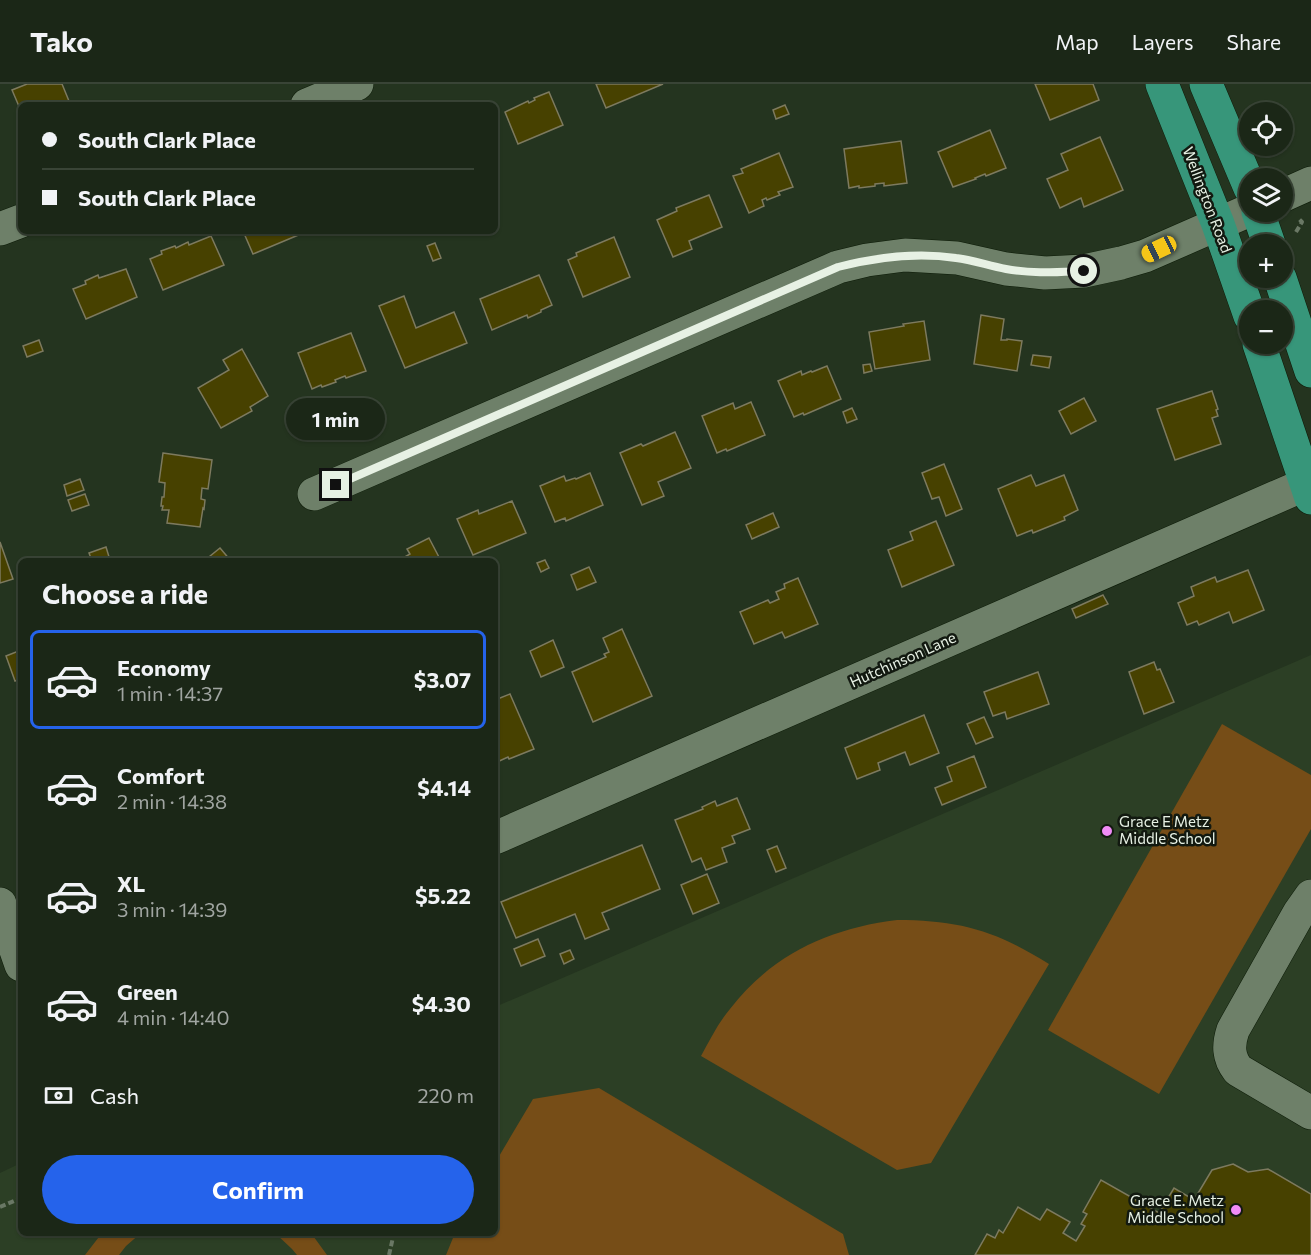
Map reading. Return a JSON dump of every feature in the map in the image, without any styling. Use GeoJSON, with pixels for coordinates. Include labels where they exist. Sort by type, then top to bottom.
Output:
{"type":"FeatureCollection","features":[{"type":"Feature","properties":{"kind":"main road","name":"Wellington Road"},"geometry":{"type":"LineString","coordinates":[[1162,84],[1218,224],[1244,300]]}},
{"type":"Feature","properties":{"kind":"main road"},"geometry":{"type":"LineString","coordinates":[[1206,84],[1242,168]]}},
{"type":"Feature","properties":{"kind":"main road"},"geometry":{"type":"LineString","coordinates":[[1283,288],[1311,371]]}},
{"type":"Feature","properties":{"kind":"main road"},"geometry":{"type":"LineString","coordinates":[[1262,354],[1309,489]]}},
{"type":"Feature","properties":{"kind":"street"},"geometry":{"type":"LineString","coordinates":[[314,102],[357,84]]}},
{"type":"Feature","properties":{"kind":"street"},"geometry":{"type":"LineString","coordinates":[[1293,191],[1311,183]]}},
{"type":"Feature","properties":{"kind":"street"},"geometry":{"type":"LineString","coordinates":[[314,494],[838,267],[867,260],[913,256],[957,258],[1006,269],[1045,273],[1084,271],[1145,256],[1239,215]]}},
{"type":"Feature","properties":{"kind":"street"},"geometry":{"type":"LineString","coordinates":[[0,229],[18,222]]}},
{"type":"Feature","properties":{"kind":"street","name":"Hutchinson Lane"},"geometry":{"type":"LineString","coordinates":[[498,837],[1309,489]]}},
{"type":"Feature","properties":{"kind":"street"},"geometry":{"type":"LineString","coordinates":[[0,904],[18,956]]}},
{"type":"Feature","properties":{"kind":"street"},"geometry":{"type":"LineString","coordinates":[[1305,904],[1233,1030],[1229,1042],[1230,1056],[1238,1070],[1311,1113]]}},
{"type":"Feature","properties":{"kind":"path"},"geometry":{"type":"LineString","coordinates":[[0,1208],[18,1199]]}},
{"type":"Feature","properties":{"kind":"path"},"geometry":{"type":"LineString","coordinates":[[389,1255],[393,1236]]}},
{"type":"Feature","properties":{"kind":"shaded area","name":"Grace E Metz Middle School"},"geometry":{"type":"Polygon","coordinates":[[[1311,655],[1311,1255],[0,1255],[0,1173],[18,1164],[18,1236],[498,1236],[498,1006],[1311,655]]]}},
{"type":"Feature","properties":{"kind":"shaded area"},"geometry":{"type":"Polygon","coordinates":[[[1222,724],[1311,775],[1311,829],[1159,1094],[1048,1030],[1222,724]]]}},
{"type":"Feature","properties":{"kind":"shaded area"},"geometry":{"type":"Polygon","coordinates":[[[897,920],[940,922],[977,930],[1012,943],[1049,964],[931,1163],[897,1170],[701,1056],[730,1009],[765,973],[784,959],[826,937],[897,920]]]}},
{"type":"Feature","properties":{"kind":"shaded area"},"geometry":{"type":"Polygon","coordinates":[[[599,1088],[843,1234],[849,1255],[446,1255],[454,1236],[498,1236],[498,1158],[533,1099],[599,1088]]]}},
{"type":"Feature","properties":{"kind":"shaded area"},"geometry":{"type":"Polygon","coordinates":[[[100,1236],[138,1236],[119,1255],[85,1255],[100,1236]]]}},
{"type":"Feature","properties":{"kind":"shaded area"},"geometry":{"type":"Polygon","coordinates":[[[278,1236],[313,1236],[327,1255],[297,1255],[278,1236]]]}},
{"type":"Feature","properties":{"kind":"building"},"geometry":{"type":"Polygon","coordinates":[[[27,84],[62,84],[69,101],[18,102],[18,104],[12,90],[27,84]]]}},
{"type":"Feature","properties":{"kind":"building"},"geometry":{"type":"Polygon","coordinates":[[[596,84],[663,84],[606,108],[596,84]]]}},
{"type":"Feature","properties":{"kind":"building"},"geometry":{"type":"Polygon","coordinates":[[[1035,84],[1093,84],[1099,100],[1050,120],[1035,84]]]}},
{"type":"Feature","properties":{"kind":"building"},"geometry":{"type":"Polygon","coordinates":[[[549,92],[563,125],[518,144],[505,112],[549,92]]]}},
{"type":"Feature","properties":{"kind":"building"},"geometry":{"type":"Polygon","coordinates":[[[785,105],[789,114],[776,119],[773,110],[785,105]]]}},
{"type":"Feature","properties":{"kind":"building"},"geometry":{"type":"Polygon","coordinates":[[[990,130],[1006,168],[953,187],[938,152],[990,130]]]}},
{"type":"Feature","properties":{"kind":"building"},"geometry":{"type":"Polygon","coordinates":[[[1100,137],[1123,190],[1084,207],[1081,198],[1060,208],[1047,179],[1068,170],[1061,154],[1100,137]]]}},
{"type":"Feature","properties":{"kind":"building"},"geometry":{"type":"Polygon","coordinates":[[[901,141],[907,183],[884,186],[884,183],[849,188],[844,149],[901,141]]]}},
{"type":"Feature","properties":{"kind":"building"},"geometry":{"type":"Polygon","coordinates":[[[779,153],[793,187],[778,192],[780,195],[762,200],[764,206],[749,213],[733,176],[743,173],[741,169],[779,153]]]}},
{"type":"Feature","properties":{"kind":"building"},"geometry":{"type":"Polygon","coordinates":[[[709,195],[722,227],[689,241],[692,249],[673,257],[657,220],[677,211],[676,208],[709,195]]]}},
{"type":"Feature","properties":{"kind":"building"},"geometry":{"type":"Polygon","coordinates":[[[244,234],[301,234],[253,254],[244,234]]]}},
{"type":"Feature","properties":{"kind":"building"},"geometry":{"type":"Polygon","coordinates":[[[211,236],[224,265],[163,290],[150,259],[162,254],[161,251],[175,246],[176,248],[188,242],[189,245],[211,236]]]}},
{"type":"Feature","properties":{"kind":"building"},"geometry":{"type":"Polygon","coordinates":[[[614,237],[630,277],[583,297],[568,260],[577,256],[576,253],[614,237]]]}},
{"type":"Feature","properties":{"kind":"building"},"geometry":{"type":"Polygon","coordinates":[[[435,243],[441,258],[433,261],[427,246],[435,243]]]}},
{"type":"Feature","properties":{"kind":"building"},"geometry":{"type":"Polygon","coordinates":[[[126,269],[137,297],[86,319],[73,289],[86,284],[85,281],[98,275],[99,278],[126,269]]]}},
{"type":"Feature","properties":{"kind":"building"},"geometry":{"type":"Polygon","coordinates":[[[539,275],[552,305],[528,318],[527,315],[492,330],[480,299],[539,275]]]}},
{"type":"Feature","properties":{"kind":"building"},"geometry":{"type":"Polygon","coordinates":[[[404,296],[416,328],[454,312],[467,343],[405,368],[379,306],[404,296]]]}},
{"type":"Feature","properties":{"kind":"building"},"geometry":{"type":"Polygon","coordinates":[[[981,315],[1004,319],[1001,340],[1022,341],[1017,371],[974,364],[981,315]]]}},
{"type":"Feature","properties":{"kind":"building"},"geometry":{"type":"Polygon","coordinates":[[[924,321],[930,360],[875,369],[869,332],[924,321]]]}},
{"type":"Feature","properties":{"kind":"building"},"geometry":{"type":"Polygon","coordinates":[[[351,333],[366,371],[346,378],[345,376],[335,380],[336,382],[312,389],[298,353],[351,333]]]}},
{"type":"Feature","properties":{"kind":"building"},"geometry":{"type":"Polygon","coordinates":[[[39,340],[43,351],[27,357],[23,346],[39,340]]]}},
{"type":"Feature","properties":{"kind":"building"},"geometry":{"type":"Polygon","coordinates":[[[242,349],[268,396],[250,407],[252,411],[221,428],[198,388],[229,370],[223,360],[242,349]]]}},
{"type":"Feature","properties":{"kind":"building"},"geometry":{"type":"Polygon","coordinates":[[[1033,355],[1051,357],[1049,368],[1031,365],[1033,355]]]}},
{"type":"Feature","properties":{"kind":"building"},"geometry":{"type":"Polygon","coordinates":[[[870,364],[872,371],[864,373],[863,365],[870,364]]]}},
{"type":"Feature","properties":{"kind":"building"},"geometry":{"type":"Polygon","coordinates":[[[827,366],[841,399],[794,417],[778,381],[801,371],[802,375],[827,366]]]}},
{"type":"Feature","properties":{"kind":"building"},"geometry":{"type":"Polygon","coordinates":[[[1212,391],[1218,416],[1212,418],[1221,444],[1175,460],[1157,409],[1212,391]]]}},
{"type":"Feature","properties":{"kind":"building"},"geometry":{"type":"Polygon","coordinates":[[[1084,398],[1096,421],[1071,434],[1059,411],[1084,398]]]}},
{"type":"Feature","properties":{"kind":"building"},"geometry":{"type":"Polygon","coordinates":[[[751,402],[765,435],[717,453],[702,416],[733,403],[735,409],[751,402]]]}},
{"type":"Feature","properties":{"kind":"building"},"geometry":{"type":"Polygon","coordinates":[[[852,408],[857,419],[847,423],[843,412],[852,408]]]}},
{"type":"Feature","properties":{"kind":"building"},"geometry":{"type":"Polygon","coordinates":[[[675,432],[691,468],[658,482],[664,496],[642,505],[620,453],[675,432]]]}},
{"type":"Feature","properties":{"kind":"building"},"geometry":{"type":"Polygon","coordinates":[[[163,453],[212,460],[208,489],[202,488],[201,499],[205,500],[200,527],[167,523],[169,510],[162,510],[163,506],[161,506],[165,483],[159,482],[163,453]]]}},
{"type":"Feature","properties":{"kind":"building"},"geometry":{"type":"Polygon","coordinates":[[[944,464],[962,509],[946,516],[939,497],[932,499],[922,473],[944,464]]]}},
{"type":"Feature","properties":{"kind":"building"},"geometry":{"type":"Polygon","coordinates":[[[590,473],[603,505],[566,521],[565,518],[555,522],[540,486],[564,476],[566,481],[590,473]]]}},
{"type":"Feature","properties":{"kind":"building"},"geometry":{"type":"Polygon","coordinates":[[[1031,475],[1036,486],[1064,475],[1078,510],[1064,517],[1065,520],[1033,533],[1032,530],[1017,536],[998,489],[1031,475]]]}},
{"type":"Feature","properties":{"kind":"building"},"geometry":{"type":"Polygon","coordinates":[[[80,479],[84,490],[67,496],[64,485],[80,479]]]}},
{"type":"Feature","properties":{"kind":"building"},"geometry":{"type":"Polygon","coordinates":[[[85,494],[89,505],[72,511],[68,500],[85,494]]]}},
{"type":"Feature","properties":{"kind":"building"},"geometry":{"type":"Polygon","coordinates":[[[512,501],[526,533],[473,555],[457,519],[478,510],[479,514],[512,501]]]}},
{"type":"Feature","properties":{"kind":"building"},"geometry":{"type":"Polygon","coordinates":[[[773,513],[779,527],[752,539],[746,525],[773,513]]]}},
{"type":"Feature","properties":{"kind":"building"},"geometry":{"type":"Polygon","coordinates":[[[936,521],[954,565],[902,587],[888,550],[913,540],[910,532],[936,521]]]}},
{"type":"Feature","properties":{"kind":"building"},"geometry":{"type":"Polygon","coordinates":[[[429,538],[439,558],[403,558],[410,554],[407,549],[429,538]]]}},
{"type":"Feature","properties":{"kind":"building"},"geometry":{"type":"Polygon","coordinates":[[[0,542],[13,579],[0,583],[0,542]]]}},
{"type":"Feature","properties":{"kind":"building"},"geometry":{"type":"Polygon","coordinates":[[[106,547],[109,558],[91,558],[89,553],[106,547]]]}},
{"type":"Feature","properties":{"kind":"building"},"geometry":{"type":"Polygon","coordinates":[[[220,548],[228,558],[208,558],[220,548]]]}},
{"type":"Feature","properties":{"kind":"building"},"geometry":{"type":"Polygon","coordinates":[[[545,560],[549,568],[541,572],[537,563],[545,560]]]}},
{"type":"Feature","properties":{"kind":"building"},"geometry":{"type":"Polygon","coordinates":[[[589,567],[596,582],[577,590],[571,575],[589,567]]]}},
{"type":"Feature","properties":{"kind":"building"},"geometry":{"type":"Polygon","coordinates":[[[1248,570],[1264,610],[1233,623],[1229,612],[1199,625],[1197,621],[1187,625],[1178,603],[1194,596],[1191,587],[1215,577],[1217,582],[1248,570]]]}},
{"type":"Feature","properties":{"kind":"building"},"geometry":{"type":"Polygon","coordinates":[[[798,578],[818,624],[785,638],[782,632],[754,644],[740,612],[768,600],[770,603],[779,599],[776,592],[785,588],[784,584],[798,578]]]}},
{"type":"Feature","properties":{"kind":"building"},"geometry":{"type":"Polygon","coordinates":[[[1103,595],[1108,604],[1076,618],[1072,609],[1103,595]]]}},
{"type":"Feature","properties":{"kind":"building"},"geometry":{"type":"Polygon","coordinates":[[[622,629],[652,696],[593,722],[572,672],[606,657],[604,654],[609,652],[603,638],[622,629]]]}},
{"type":"Feature","properties":{"kind":"building"},"geometry":{"type":"Polygon","coordinates":[[[553,640],[564,667],[541,677],[530,651],[553,640]]]}},
{"type":"Feature","properties":{"kind":"building"},"geometry":{"type":"Polygon","coordinates":[[[18,651],[18,680],[15,681],[6,656],[18,651]]]}},
{"type":"Feature","properties":{"kind":"building"},"geometry":{"type":"Polygon","coordinates":[[[1154,662],[1157,670],[1160,669],[1174,702],[1144,714],[1129,672],[1154,662]]]}},
{"type":"Feature","properties":{"kind":"building"},"geometry":{"type":"Polygon","coordinates":[[[1038,672],[1049,704],[1007,719],[1005,712],[993,716],[984,692],[1038,672]]]}},
{"type":"Feature","properties":{"kind":"building"},"geometry":{"type":"Polygon","coordinates":[[[510,694],[534,749],[498,762],[498,709],[498,699],[510,694]]]}},
{"type":"Feature","properties":{"kind":"building"},"geometry":{"type":"Polygon","coordinates":[[[924,715],[939,753],[910,765],[905,752],[878,763],[880,770],[857,779],[845,748],[924,715]]]}},
{"type":"Feature","properties":{"kind":"building"},"geometry":{"type":"Polygon","coordinates":[[[984,717],[993,737],[976,744],[967,724],[984,717]]]}},
{"type":"Feature","properties":{"kind":"building"},"geometry":{"type":"Polygon","coordinates":[[[974,756],[986,787],[942,805],[935,788],[952,781],[947,767],[974,756]]]}},
{"type":"Feature","properties":{"kind":"building"},"geometry":{"type":"Polygon","coordinates":[[[737,798],[750,829],[732,836],[735,843],[722,848],[727,862],[706,870],[701,858],[692,862],[675,820],[703,809],[702,807],[715,801],[717,806],[737,798]]]}},
{"type":"Feature","properties":{"kind":"building"},"geometry":{"type":"Polygon","coordinates":[[[642,845],[660,889],[602,913],[609,929],[585,939],[575,914],[516,938],[501,902],[642,845]]]}},
{"type":"Feature","properties":{"kind":"building"},"geometry":{"type":"Polygon","coordinates":[[[777,846],[786,868],[776,872],[767,850],[777,846]]]}},
{"type":"Feature","properties":{"kind":"building"},"geometry":{"type":"Polygon","coordinates":[[[707,874],[719,903],[693,914],[681,885],[707,874]]]}},
{"type":"Feature","properties":{"kind":"building"},"geometry":{"type":"Polygon","coordinates":[[[538,939],[545,956],[521,966],[514,949],[538,939]]]}},
{"type":"Feature","properties":{"kind":"building"},"geometry":{"type":"Polygon","coordinates":[[[570,950],[574,959],[564,964],[560,954],[570,950]]]}},
{"type":"Feature","properties":{"kind":"building","name":"Grace E. Metz Middle School"},"geometry":{"type":"Polygon","coordinates":[[[1233,1164],[1248,1172],[1268,1169],[1311,1194],[1311,1255],[975,1255],[987,1234],[995,1238],[999,1230],[1003,1233],[1018,1207],[1040,1220],[1047,1209],[1070,1222],[1063,1233],[1076,1241],[1085,1226],[1081,1224],[1087,1214],[1083,1212],[1101,1180],[1159,1213],[1174,1188],[1194,1200],[1212,1170],[1233,1164]]]}},
{"type":"Feature","properties":{"kind":"place","name":"Grace E Metz Middle School"},"geometry":{"type":"Point","coordinates":[1107,831]}},
{"type":"Feature","properties":{"kind":"place","name":"Grace E. Metz Middle School"},"geometry":{"type":"Point","coordinates":[1236,1210]}},
{"type":"Feature","properties":{"kind":"route"},"geometry":{"type":"LineString","coordinates":[[336,485],[838,267],[905,255],[957,258],[1006,269],[1045,273],[1084,271]]}}]}
